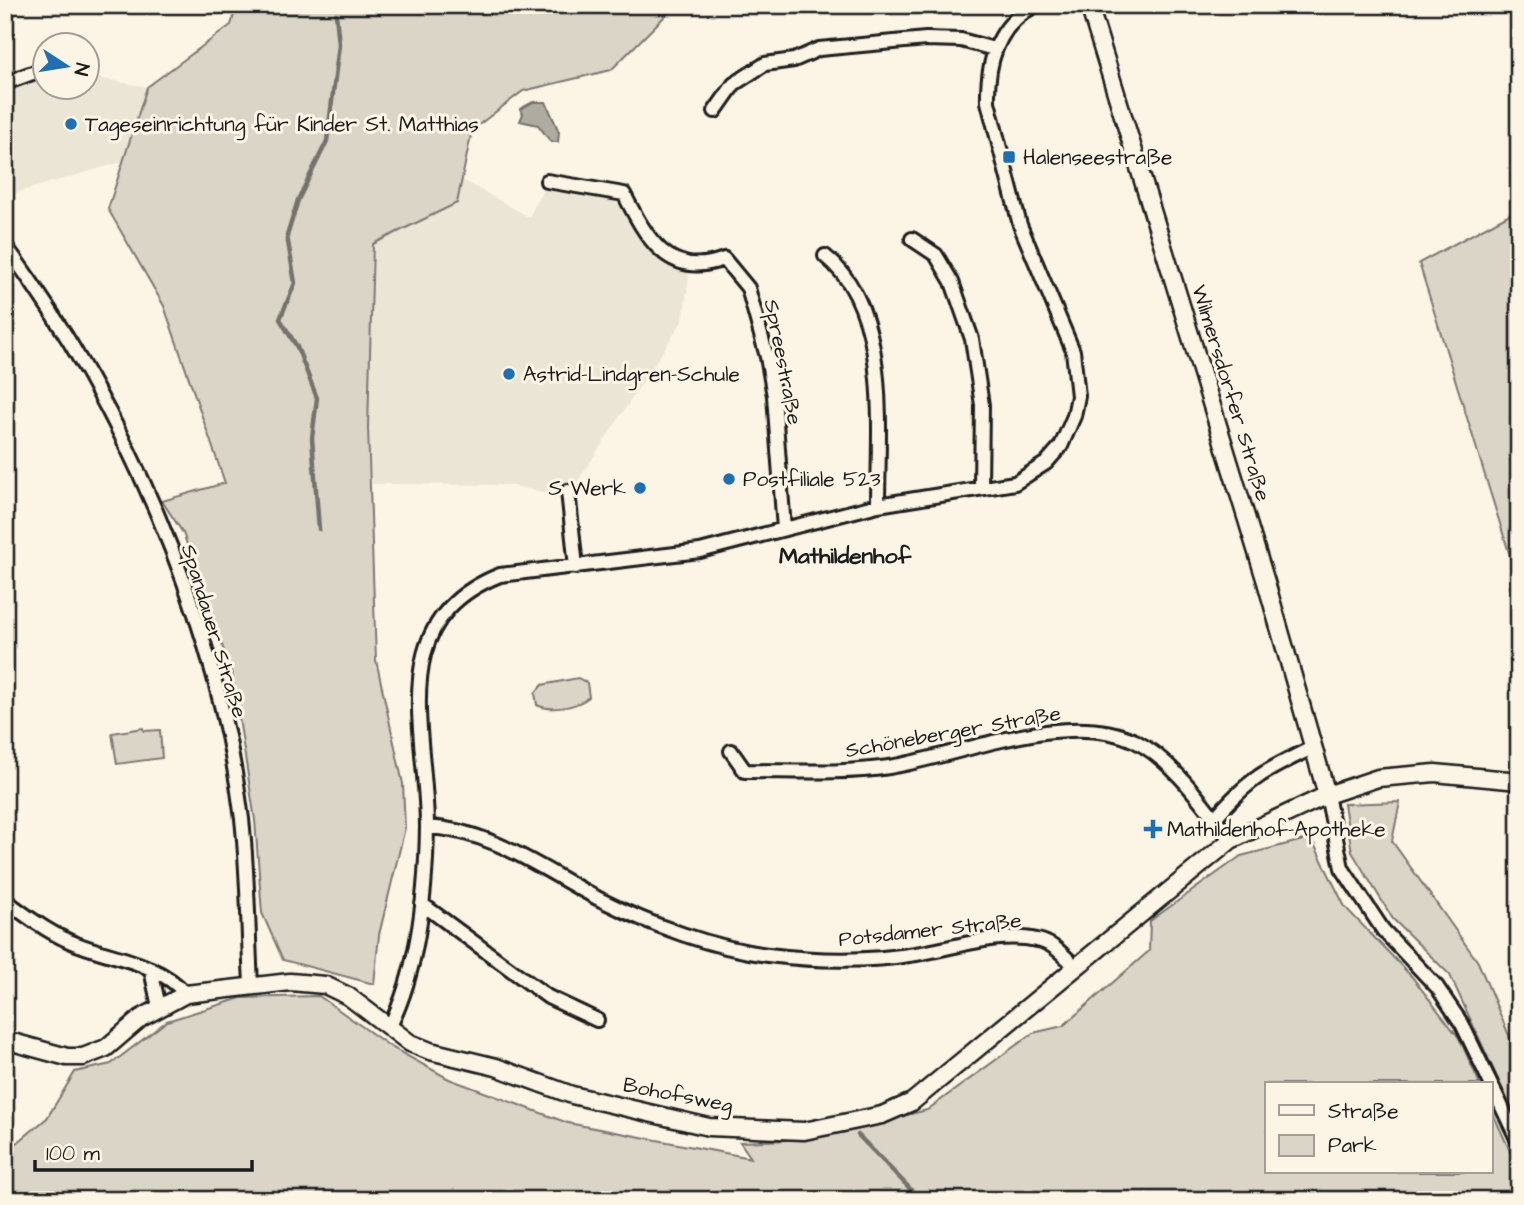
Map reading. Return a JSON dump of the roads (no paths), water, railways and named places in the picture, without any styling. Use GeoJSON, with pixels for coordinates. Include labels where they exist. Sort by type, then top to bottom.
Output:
{"type":"FeatureCollection","features":[{"type":"Feature","properties":{"kind":"street"},"geometry":{"type":"LineString","coordinates":[[390,1026],[406,984],[422,904],[427,827],[418,685],[422,657],[431,632],[451,603],[480,583],[517,572],[700,551],[878,505],[1015,483],[1046,463],[1068,433],[1078,396],[1073,351],[1020,225],[992,121],[988,82],[994,50],[1015,20],[1036,5]]}},
{"type":"Feature","properties":{"kind":"street","name":"Wilmersdorfer Straße"},"geometry":{"type":"LineString","coordinates":[[1089,5],[1263,569],[1327,795]]}},
{"type":"Feature","properties":{"kind":"street"},"geometry":{"type":"LineString","coordinates":[[715,111],[734,85],[765,64],[794,60],[819,48],[926,39],[961,40],[994,50]]}},
{"type":"Feature","properties":{"kind":"street"},"geometry":{"type":"LineString","coordinates":[[5,82],[32,73]]}},
{"type":"Feature","properties":{"kind":"street","name":"Spreestraße"},"geometry":{"type":"LineString","coordinates":[[547,181],[624,194],[646,237],[659,249],[676,261],[706,265],[724,259],[748,288],[774,396],[784,529]]}},
{"type":"Feature","properties":{"kind":"street"},"geometry":{"type":"LineString","coordinates":[[912,239],[936,255],[951,282],[972,339],[982,405],[981,488]]}},
{"type":"Feature","properties":{"kind":"street","name":"Spandauer Straße"},"geometry":{"type":"LineString","coordinates":[[5,245],[87,372],[141,480],[185,586],[215,690],[242,819],[251,984]]}},
{"type":"Feature","properties":{"kind":"street"},"geometry":{"type":"LineString","coordinates":[[825,256],[843,270],[853,288],[863,310],[872,347],[877,385],[878,505]]}},
{"type":"Feature","properties":{"kind":"street"},"geometry":{"type":"LineString","coordinates":[[568,491],[576,566]]}},
{"type":"Feature","properties":{"kind":"street","name":"Schöneberger Straße"},"geometry":{"type":"LineString","coordinates":[[731,751],[746,771],[842,772],[935,759],[1058,731],[1110,733],[1150,750],[1231,840]]}},
{"type":"Feature","properties":{"kind":"street"},"geometry":{"type":"LineString","coordinates":[[1214,819],[1241,788],[1267,769],[1314,747]]}},
{"type":"Feature","properties":{"kind":"street","name":"Bohofsweg"},"geometry":{"type":"LineString","coordinates":[[5,1040],[67,1057],[83,1057],[106,1048],[159,1007],[186,994],[251,984],[290,982],[325,985],[348,996],[411,1043],[430,1051],[496,1067],[572,1095],[709,1127],[804,1130],[882,1115],[912,1102],[1231,840],[1327,795],[1378,778],[1435,774],[1519,781]]}},
{"type":"Feature","properties":{"kind":"street"},"geometry":{"type":"LineString","coordinates":[[1327,795],[1342,868],[1383,930],[1437,987],[1462,1024],[1490,1082]]}},
{"type":"Feature","properties":{"kind":"street","name":"Potsdamer Straße"},"geometry":{"type":"LineString","coordinates":[[427,827],[446,828],[486,837],[659,928],[764,954],[879,959],[979,941],[1022,938],[1045,942],[1076,967]]}},
{"type":"Feature","properties":{"kind":"street"},"geometry":{"type":"LineString","coordinates":[[5,900],[69,941],[151,970],[176,982],[186,994]]}},
{"type":"Feature","properties":{"kind":"street"},"geometry":{"type":"LineString","coordinates":[[422,904],[548,997],[597,1020]]}},
{"type":"Feature","properties":{"kind":"street"},"geometry":{"type":"LineString","coordinates":[[151,970],[159,1007]]}},
{"type":"Feature","properties":{"kind":"street"},"geometry":{"type":"LineString","coordinates":[[1492,1086],[1519,1143]]}},
{"type":"Feature","properties":{"kind":"waterway"},"geometry":{"type":"LineString","coordinates":[[319,529],[312,438],[317,398],[297,347],[280,319],[295,283],[287,236],[298,200],[327,141],[339,45],[336,14]]}},
{"type":"Feature","properties":{"kind":"waterway"},"geometry":{"type":"LineString","coordinates":[[858,1135],[921,1200]]}},
{"type":"Feature","properties":{"kind":"place","name":"Tageseinrichtung für Kinder St. Matthias"},"geometry":{"type":"Point","coordinates":[71,124]}},
{"type":"Feature","properties":{"kind":"place","name":"Halenseestraße"},"geometry":{"type":"Point","coordinates":[1009,157]}},
{"type":"Feature","properties":{"kind":"place","name":"Astrid-Lindgren-Schule"},"geometry":{"type":"Point","coordinates":[509,374]}},
{"type":"Feature","properties":{"kind":"place","name":"Postfiliale 523"},"geometry":{"type":"Point","coordinates":[729,479]}},
{"type":"Feature","properties":{"kind":"place","name":"S Werk"},"geometry":{"type":"Point","coordinates":[640,488]}},
{"type":"Feature","properties":{"kind":"place","name":"Mathildenhof-Apotheke"},"geometry":{"type":"Point","coordinates":[1153,829]}},
{"type":"Feature","properties":{"kind":"district","name":"Mathildenhof"},"geometry":{"type":"Point","coordinates":[845,556]}}]}
